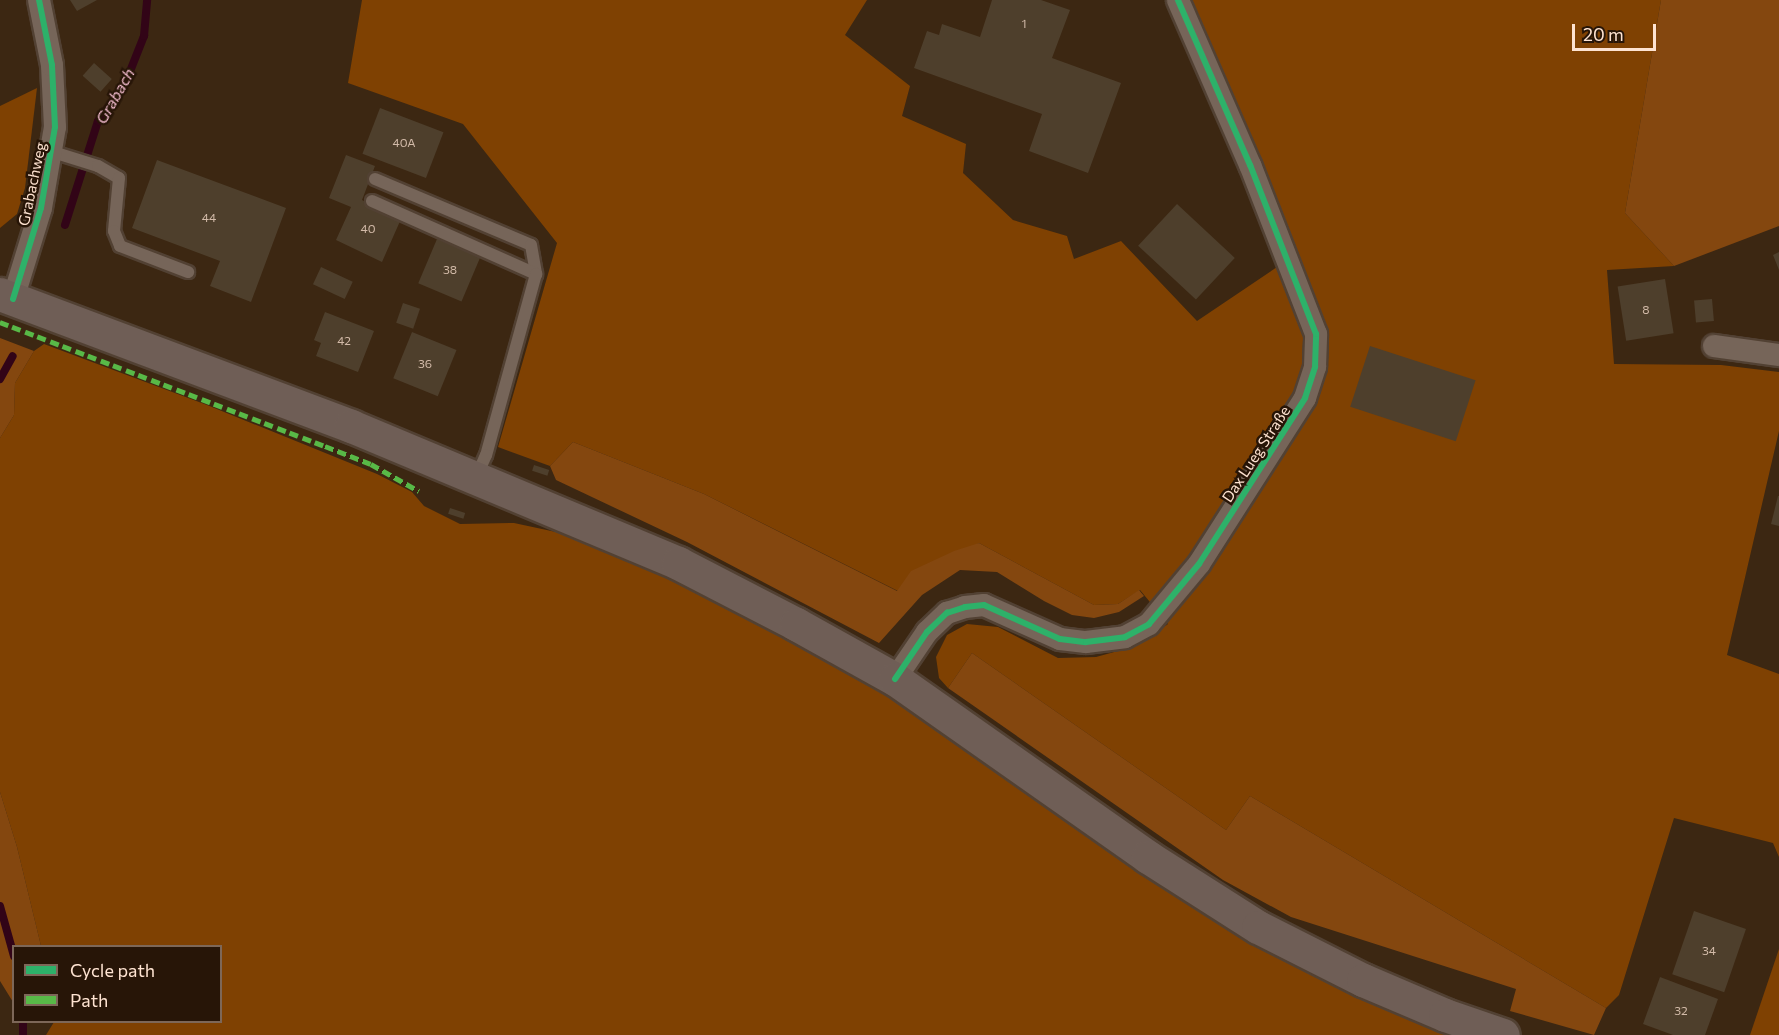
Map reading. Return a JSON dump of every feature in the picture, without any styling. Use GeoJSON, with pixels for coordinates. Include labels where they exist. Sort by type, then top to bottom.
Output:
{"type":"FeatureCollection","features":[{"type":"Feature","properties":{"kind":"main road"},"geometry":{"type":"LineString","coordinates":[[7,296],[343,423],[678,563],[796,624],[895,679],[1148,857],[1258,927],[1363,980],[1445,1015],[1503,1035]]}},
{"type":"Feature","properties":{"kind":"street","name":"Grabachweg"},"geometry":{"type":"LineString","coordinates":[[7,296],[62,154],[56,127],[52,65],[39,0]]}},
{"type":"Feature","properties":{"kind":"street","name":"Dax Lueg Straße"},"geometry":{"type":"LineString","coordinates":[[895,679],[927,632],[946,613],[965,607],[984,606],[1060,639],[1086,642],[1125,637],[1149,624],[1199,564],[1305,398],[1316,367],[1316,334],[1250,165],[1178,0]]}},
{"type":"Feature","properties":{"kind":"street"},"geometry":{"type":"LineString","coordinates":[[1714,346],[1779,355]]}},
{"type":"Feature","properties":{"kind":"lane"},"geometry":{"type":"LineString","coordinates":[[62,154],[98,166],[119,178],[114,231],[120,246],[188,272]]}},
{"type":"Feature","properties":{"kind":"lane"},"geometry":{"type":"LineString","coordinates":[[375,179],[531,245],[536,274],[486,455],[475,478]]}},
{"type":"Feature","properties":{"kind":"lane"},"geometry":{"type":"LineString","coordinates":[[372,201],[536,274]]}},
{"type":"Feature","properties":{"kind":"shaded area"},"geometry":{"type":"Polygon","coordinates":[[[362,0],[867,0],[845,35],[910,86],[902,116],[966,144],[963,173],[1013,220],[1067,236],[1074,259],[1121,241],[1197,321],[1298,253],[1191,0],[1661,0],[1625,213],[1674,266],[1607,270],[1614,364],[1721,365],[1779,372],[1779,431],[1727,655],[1779,674],[1779,857],[1773,843],[1674,818],[1619,995],[1606,1008],[1250,796],[1226,830],[972,653],[948,688],[939,678],[936,657],[947,635],[967,624],[998,627],[1058,658],[1096,657],[1136,646],[1168,624],[1140,590],[1118,604],[1094,605],[979,543],[898,591],[704,494],[573,442],[550,466],[498,447],[557,243],[463,124],[348,83],[362,0]]]}},
{"type":"Feature","properties":{"kind":"shaded area"},"geometry":{"type":"Polygon","coordinates":[[[1661,0],[1779,0],[1779,226],[1674,266],[1625,213],[1661,0]]]}},
{"type":"Feature","properties":{"kind":"shaded area"},"geometry":{"type":"Polygon","coordinates":[[[37,88],[25,188],[17,214],[0,228],[0,106],[37,88]]]}},
{"type":"Feature","properties":{"kind":"shaded area"},"geometry":{"type":"Polygon","coordinates":[[[0,338],[34,351],[15,383],[14,415],[0,438],[0,338]]]}},
{"type":"Feature","properties":{"kind":"shaded area"},"geometry":{"type":"Polygon","coordinates":[[[44,344],[207,405],[377,474],[412,492],[424,506],[460,524],[514,523],[570,535],[662,572],[817,652],[894,698],[1140,873],[1237,932],[1458,1035],[46,1035],[53,1023],[222,1023],[222,945],[41,945],[17,847],[0,792],[0,438],[14,415],[15,383],[34,351],[44,344]]]}},
{"type":"Feature","properties":{"kind":"shaded area"},"geometry":{"type":"Polygon","coordinates":[[[573,442],[704,494],[897,591],[911,571],[954,551],[979,543],[1094,605],[1118,604],[1139,590],[1144,596],[1119,612],[1094,618],[1072,615],[997,572],[960,570],[922,595],[879,643],[687,542],[556,480],[550,466],[573,442]]]}},
{"type":"Feature","properties":{"kind":"shaded area"},"geometry":{"type":"Polygon","coordinates":[[[972,653],[1226,830],[1250,796],[1606,1008],[1594,1035],[1510,1011],[1516,989],[1291,917],[1223,880],[948,688],[972,653]]]}},
{"type":"Feature","properties":{"kind":"shaded area"},"geometry":{"type":"Polygon","coordinates":[[[0,792],[17,847],[41,945],[12,945],[12,1000],[0,981],[0,792]]]}},
{"type":"Feature","properties":{"kind":"shaded area"},"geometry":{"type":"Polygon","coordinates":[[[1779,949],[1779,1035],[1750,1035],[1779,949]]]}},
{"type":"Feature","properties":{"kind":"building"},"geometry":{"type":"Polygon","coordinates":[[[70,0],[97,0],[77,11],[70,0]]]}},
{"type":"Feature","properties":{"kind":"building"},"geometry":{"type":"Polygon","coordinates":[[[992,0],[1041,0],[1070,10],[1052,58],[1121,83],[1088,173],[1029,151],[1042,114],[914,68],[927,31],[939,35],[942,24],[980,37],[992,0]]]}},
{"type":"Feature","properties":{"kind":"building"},"geometry":{"type":"Polygon","coordinates":[[[94,63],[112,79],[100,92],[83,76],[94,63]]]}},
{"type":"Feature","properties":{"kind":"building"},"geometry":{"type":"Polygon","coordinates":[[[380,108],[443,132],[426,178],[362,154],[380,108]]]}},
{"type":"Feature","properties":{"kind":"building"},"geometry":{"type":"Polygon","coordinates":[[[346,155],[375,166],[362,200],[401,219],[382,262],[336,240],[351,207],[329,198],[346,155]]]}},
{"type":"Feature","properties":{"kind":"building"},"geometry":{"type":"Polygon","coordinates":[[[157,160],[286,208],[251,302],[210,286],[220,261],[132,228],[157,160]]]}},
{"type":"Feature","properties":{"kind":"building"},"geometry":{"type":"Polygon","coordinates":[[[1177,204],[1235,258],[1196,300],[1138,246],[1177,204]]]}},
{"type":"Feature","properties":{"kind":"building"},"geometry":{"type":"Polygon","coordinates":[[[437,239],[480,257],[462,302],[418,283],[437,239]]]}},
{"type":"Feature","properties":{"kind":"building"},"geometry":{"type":"Polygon","coordinates":[[[1779,252],[1779,270],[1773,255],[1779,252]]]}},
{"type":"Feature","properties":{"kind":"building"},"geometry":{"type":"Polygon","coordinates":[[[321,267],[353,282],[345,299],[313,284],[321,267]]]}},
{"type":"Feature","properties":{"kind":"building"},"geometry":{"type":"Polygon","coordinates":[[[1665,279],[1674,333],[1626,341],[1618,287],[1665,279]]]}},
{"type":"Feature","properties":{"kind":"building"},"geometry":{"type":"Polygon","coordinates":[[[1712,299],[1714,321],[1696,322],[1694,301],[1712,299]]]}},
{"type":"Feature","properties":{"kind":"building"},"geometry":{"type":"Polygon","coordinates":[[[403,303],[420,309],[413,329],[396,323],[403,303]]]}},
{"type":"Feature","properties":{"kind":"building"},"geometry":{"type":"Polygon","coordinates":[[[325,312],[374,331],[358,372],[316,356],[321,343],[314,340],[325,312]]]}},
{"type":"Feature","properties":{"kind":"building"},"geometry":{"type":"Polygon","coordinates":[[[412,332],[457,350],[438,396],[393,378],[412,332]]]}},
{"type":"Feature","properties":{"kind":"building"},"geometry":{"type":"Polygon","coordinates":[[[1370,346],[1476,380],[1456,441],[1350,407],[1370,346]]]}},
{"type":"Feature","properties":{"kind":"building"},"geometry":{"type":"Polygon","coordinates":[[[534,465],[549,470],[547,476],[532,471],[534,465]]]}},
{"type":"Feature","properties":{"kind":"building"},"geometry":{"type":"Polygon","coordinates":[[[1779,496],[1779,526],[1771,524],[1779,496]]]}},
{"type":"Feature","properties":{"kind":"building"},"geometry":{"type":"Polygon","coordinates":[[[450,508],[465,513],[463,519],[448,514],[450,508]]]}},
{"type":"Feature","properties":{"kind":"building"},"geometry":{"type":"Polygon","coordinates":[[[1694,911],[1746,929],[1724,992],[1672,974],[1694,911]]]}},
{"type":"Feature","properties":{"kind":"building"},"geometry":{"type":"Polygon","coordinates":[[[1660,977],[1718,999],[1705,1035],[1673,1035],[1643,1024],[1660,977]]]}},
{"type":"Feature","properties":{"kind":"waterway","name":"Grabach"},"geometry":{"type":"LineString","coordinates":[[65,225],[98,121],[125,84],[144,36],[147,0]]}},
{"type":"Feature","properties":{"kind":"waterway","name":"Grabach"},"geometry":{"type":"LineString","coordinates":[[0,379],[13,356]]}},
{"type":"Feature","properties":{"kind":"waterway","name":"Grabach"},"geometry":{"type":"LineString","coordinates":[[0,906],[12,949]]}},
{"type":"Feature","properties":{"kind":"waterway","name":"Grabach"},"geometry":{"type":"LineString","coordinates":[[23,1023],[23,1035]]}},
{"type":"Feature","properties":{"kind":"marked path"},"geometry":{"type":"LineString","coordinates":[[0,322],[371,464],[419,491]]}},
{"type":"Feature","properties":{"kind":"cycle path"},"geometry":{"type":"LineString","coordinates":[[13,299],[41,208],[55,127],[52,65],[39,0]]}},
{"type":"Feature","properties":{"kind":"cycle path"},"geometry":{"type":"LineString","coordinates":[[895,679],[927,632],[947,613],[965,607],[984,605],[1060,639],[1086,642],[1125,637],[1149,624],[1199,564],[1305,398],[1315,367],[1316,334],[1250,165],[1178,0]]}}]}
